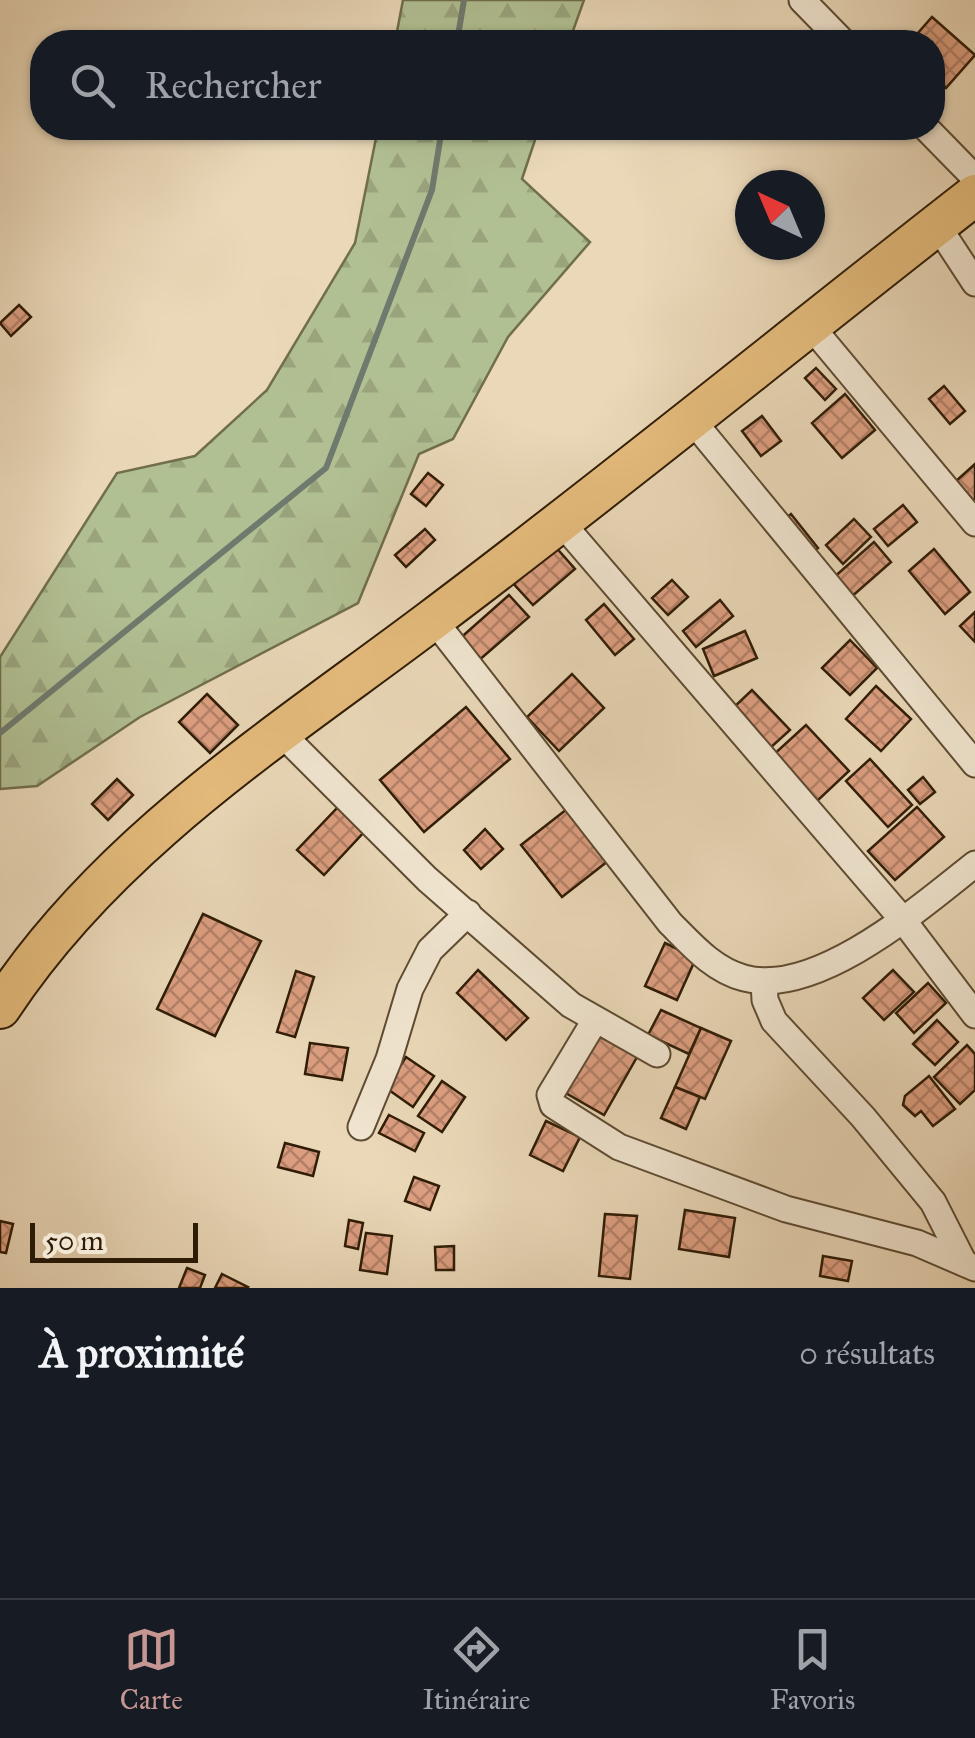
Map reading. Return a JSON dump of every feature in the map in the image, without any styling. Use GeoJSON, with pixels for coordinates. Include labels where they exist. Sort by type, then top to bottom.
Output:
{"type":"FeatureCollection","features":[{"type":"Feature","properties":{"kind":"highway"},"geometry":{"type":"LineString","coordinates":[[0,1008],[72,916],[173,815],[692,420],[975,195]]}},
{"type":"Feature","properties":{"kind":"street"},"geometry":{"type":"LineString","coordinates":[[802,0],[831,30]]}},
{"type":"Feature","properties":{"kind":"street"},"geometry":{"type":"LineString","coordinates":[[938,140],[975,178]]}},
{"type":"Feature","properties":{"kind":"street"},"geometry":{"type":"LineString","coordinates":[[937,225],[975,283]]}},
{"type":"Feature","properties":{"kind":"street"},"geometry":{"type":"LineString","coordinates":[[808,324],[975,523]]}},
{"type":"Feature","properties":{"kind":"street"},"geometry":{"type":"LineString","coordinates":[[692,420],[975,764]]}},
{"type":"Feature","properties":{"kind":"street"},"geometry":{"type":"LineString","coordinates":[[560,521],[903,920],[975,1015]]}},
{"type":"Feature","properties":{"kind":"street"},"geometry":{"type":"LineString","coordinates":[[433,619],[670,923],[704,958],[741,978],[764,982],[791,978],[843,957],[903,920],[975,864]]}},
{"type":"Feature","properties":{"kind":"street"},"geometry":{"type":"LineString","coordinates":[[280,732],[381,835],[594,1022],[657,1054]]}},
{"type":"Feature","properties":{"kind":"street"},"geometry":{"type":"LineString","coordinates":[[361,1127],[389,1059],[410,989],[430,950],[468,913]]}},
{"type":"Feature","properties":{"kind":"street"},"geometry":{"type":"LineString","coordinates":[[764,982],[764,1000],[774,1021],[933,1202],[970,1266]]}},
{"type":"Feature","properties":{"kind":"street"},"geometry":{"type":"LineString","coordinates":[[594,1022],[550,1095],[553,1105],[619,1147],[786,1208],[917,1243],[970,1266]]}},
{"type":"Feature","properties":{"kind":"green space"},"geometry":{"type":"Polygon","coordinates":[[[403,0],[584,0],[573,30],[397,30],[403,0]]]}},
{"type":"Feature","properties":{"kind":"green space"},"geometry":{"type":"Polygon","coordinates":[[[376,140],[535,140],[522,179],[590,242],[508,337],[453,439],[419,454],[358,603],[140,717],[37,786],[0,789],[0,657],[117,473],[195,456],[267,390],[355,243],[376,140]]]}},
{"type":"Feature","properties":{"kind":"building"},"geometry":{"type":"Polygon","coordinates":[[[932,17],[975,55],[946,88],[945,30],[921,30],[932,17]]]}},
{"type":"Feature","properties":{"kind":"building"},"geometry":{"type":"Polygon","coordinates":[[[19,305],[31,317],[11,336],[0,323],[19,305]]]}},
{"type":"Feature","properties":{"kind":"building"},"geometry":{"type":"Polygon","coordinates":[[[816,368],[836,389],[825,400],[805,378],[816,368]]]}},
{"type":"Feature","properties":{"kind":"building"},"geometry":{"type":"Polygon","coordinates":[[[944,386],[965,411],[950,424],[929,399],[944,386]]]}},
{"type":"Feature","properties":{"kind":"building"},"geometry":{"type":"Polygon","coordinates":[[[845,394],[875,430],[842,458],[812,423],[845,394]]]}},
{"type":"Feature","properties":{"kind":"building"},"geometry":{"type":"Polygon","coordinates":[[[762,416],[781,441],[761,456],[742,431],[762,416]]]}},
{"type":"Feature","properties":{"kind":"building"},"geometry":{"type":"Polygon","coordinates":[[[975,464],[975,502],[956,481],[975,464]]]}},
{"type":"Feature","properties":{"kind":"building"},"geometry":{"type":"Polygon","coordinates":[[[428,473],[443,485],[426,506],[411,494],[428,473]]]}},
{"type":"Feature","properties":{"kind":"building"},"geometry":{"type":"Polygon","coordinates":[[[903,505],[917,522],[888,546],[874,529],[903,505]]]}},
{"type":"Feature","properties":{"kind":"building"},"geometry":{"type":"Polygon","coordinates":[[[791,514],[818,548],[805,558],[778,525],[791,514]]]}},
{"type":"Feature","properties":{"kind":"building"},"geometry":{"type":"Polygon","coordinates":[[[854,519],[871,537],[843,564],[826,545],[854,519]]]}},
{"type":"Feature","properties":{"kind":"building"},"geometry":{"type":"Polygon","coordinates":[[[425,529],[435,540],[406,567],[395,555],[425,529]]]}},
{"type":"Feature","properties":{"kind":"building"},"geometry":{"type":"Polygon","coordinates":[[[874,542],[891,562],[849,599],[832,579],[874,542]]]}},
{"type":"Feature","properties":{"kind":"building"},"geometry":{"type":"Polygon","coordinates":[[[553,544],[575,569],[533,605],[511,581],[553,544]]]}},
{"type":"Feature","properties":{"kind":"building"},"geometry":{"type":"Polygon","coordinates":[[[934,549],[970,592],[945,614],[909,571],[934,549]]]}},
{"type":"Feature","properties":{"kind":"building"},"geometry":{"type":"Polygon","coordinates":[[[672,580],[688,597],[668,615],[652,598],[672,580]]]}},
{"type":"Feature","properties":{"kind":"building"},"geometry":{"type":"Polygon","coordinates":[[[509,595],[529,617],[477,662],[458,640],[509,595]]]}},
{"type":"Feature","properties":{"kind":"building"},"geometry":{"type":"Polygon","coordinates":[[[720,600],[733,616],[696,647],[683,631],[720,600]]]}},
{"type":"Feature","properties":{"kind":"building"},"geometry":{"type":"Polygon","coordinates":[[[604,604],[634,639],[615,655],[586,620],[604,604]]]}},
{"type":"Feature","properties":{"kind":"building"},"geometry":{"type":"Polygon","coordinates":[[[975,612],[975,642],[960,626],[975,612]]]}},
{"type":"Feature","properties":{"kind":"building"},"geometry":{"type":"Polygon","coordinates":[[[745,631],[757,658],[714,676],[703,649],[745,631]]]}},
{"type":"Feature","properties":{"kind":"building"},"geometry":{"type":"Polygon","coordinates":[[[850,640],[877,668],[850,695],[822,668],[850,640]]]}},
{"type":"Feature","properties":{"kind":"building"},"geometry":{"type":"Polygon","coordinates":[[[572,674],[604,708],[559,751],[527,717],[572,674]]]}},
{"type":"Feature","properties":{"kind":"building"},"geometry":{"type":"Polygon","coordinates":[[[876,686],[911,719],[881,751],[846,719],[876,686]]]}},
{"type":"Feature","properties":{"kind":"building"},"geometry":{"type":"Polygon","coordinates":[[[752,690],[790,730],[769,749],[732,709],[752,690]]]}},
{"type":"Feature","properties":{"kind":"building"},"geometry":{"type":"Polygon","coordinates":[[[207,694],[238,725],[210,753],[179,722],[207,694]]]}},
{"type":"Feature","properties":{"kind":"building"},"geometry":{"type":"Polygon","coordinates":[[[466,707],[510,759],[424,832],[380,780],[466,707]]]}},
{"type":"Feature","properties":{"kind":"building"},"geometry":{"type":"Polygon","coordinates":[[[806,725],[849,771],[815,803],[772,756],[806,725]]]}},
{"type":"Feature","properties":{"kind":"building"},"geometry":{"type":"Polygon","coordinates":[[[870,759],[912,805],[888,827],[846,781],[870,759]]]}},
{"type":"Feature","properties":{"kind":"building"},"geometry":{"type":"Polygon","coordinates":[[[923,777],[935,792],[920,804],[908,790],[923,777]]]}},
{"type":"Feature","properties":{"kind":"building"},"geometry":{"type":"Polygon","coordinates":[[[117,779],[133,795],[108,820],[92,804],[117,779]]]}},
{"type":"Feature","properties":{"kind":"building"},"geometry":{"type":"Polygon","coordinates":[[[339,806],[365,831],[324,875],[297,850],[339,806]]]}},
{"type":"Feature","properties":{"kind":"building"},"geometry":{"type":"Polygon","coordinates":[[[917,807],[944,837],[895,880],[868,851],[917,807]]]}},
{"type":"Feature","properties":{"kind":"building"},"geometry":{"type":"Polygon","coordinates":[[[567,809],[608,861],[562,897],[521,845],[567,809]]]}},
{"type":"Feature","properties":{"kind":"building"},"geometry":{"type":"Polygon","coordinates":[[[485,829],[503,849],[481,869],[464,850],[485,829]]]}},
{"type":"Feature","properties":{"kind":"building"},"geometry":{"type":"Polygon","coordinates":[[[203,914],[261,941],[215,1036],[157,1009],[203,914]]]}},
{"type":"Feature","properties":{"kind":"building"},"geometry":{"type":"Polygon","coordinates":[[[665,943],[696,958],[677,1000],[645,986],[665,943]]]}},
{"type":"Feature","properties":{"kind":"building"},"geometry":{"type":"Polygon","coordinates":[[[478,970],[528,1018],[506,1040],[457,993],[478,970]]]}},
{"type":"Feature","properties":{"kind":"building"},"geometry":{"type":"Polygon","coordinates":[[[893,970],[914,992],[884,1020],[863,998],[893,970]]]}},
{"type":"Feature","properties":{"kind":"building"},"geometry":{"type":"Polygon","coordinates":[[[296,971],[314,977],[295,1037],[277,1032],[296,971]]]}},
{"type":"Feature","properties":{"kind":"building"},"geometry":{"type":"Polygon","coordinates":[[[928,983],[946,1003],[914,1033],[896,1013],[928,983]]]}},
{"type":"Feature","properties":{"kind":"building"},"geometry":{"type":"Polygon","coordinates":[[[661,1010],[701,1028],[689,1054],[648,1035],[661,1010]]]}},
{"type":"Feature","properties":{"kind":"building"},"geometry":{"type":"Polygon","coordinates":[[[937,1020],[958,1042],[935,1065],[913,1044],[937,1020]]]}},
{"type":"Feature","properties":{"kind":"building"},"geometry":{"type":"Polygon","coordinates":[[[701,1028],[731,1041],[705,1099],[675,1087],[701,1028]]]}},
{"type":"Feature","properties":{"kind":"building"},"geometry":{"type":"Polygon","coordinates":[[[597,1035],[637,1057],[604,1115],[564,1092],[597,1035]]]}},
{"type":"Feature","properties":{"kind":"building"},"geometry":{"type":"Polygon","coordinates":[[[310,1043],[348,1048],[342,1080],[305,1074],[310,1043]]]}},
{"type":"Feature","properties":{"kind":"building"},"geometry":{"type":"Polygon","coordinates":[[[967,1045],[975,1054],[975,1090],[960,1104],[934,1077],[967,1045]]]}},
{"type":"Feature","properties":{"kind":"building"},"geometry":{"type":"Polygon","coordinates":[[[406,1057],[434,1076],[413,1107],[386,1088],[406,1057]]]}},
{"type":"Feature","properties":{"kind":"building"},"geometry":{"type":"Polygon","coordinates":[[[929,1076],[955,1109],[933,1126],[921,1111],[915,1116],[903,1105],[905,1096],[929,1076]]]}},
{"type":"Feature","properties":{"kind":"building"},"geometry":{"type":"Polygon","coordinates":[[[442,1081],[465,1097],[442,1132],[418,1116],[442,1081]]]}},
{"type":"Feature","properties":{"kind":"building"},"geometry":{"type":"Polygon","coordinates":[[[675,1087],[700,1097],[686,1129],[661,1118],[675,1087]]]}},
{"type":"Feature","properties":{"kind":"building"},"geometry":{"type":"Polygon","coordinates":[[[389,1115],[424,1133],[415,1151],[379,1133],[389,1115]]]}},
{"type":"Feature","properties":{"kind":"building"},"geometry":{"type":"Polygon","coordinates":[[[546,1121],[580,1137],[563,1171],[530,1155],[546,1121]]]}},
{"type":"Feature","properties":{"kind":"building"},"geometry":{"type":"Polygon","coordinates":[[[285,1143],[319,1152],[313,1176],[278,1167],[285,1143]]]}},
{"type":"Feature","properties":{"kind":"building"},"geometry":{"type":"Polygon","coordinates":[[[414,1177],[439,1186],[430,1210],[405,1201],[414,1177]]]}},
{"type":"Feature","properties":{"kind":"building"},"geometry":{"type":"Polygon","coordinates":[[[685,1210],[735,1218],[729,1257],[679,1249],[685,1210]]]}},
{"type":"Feature","properties":{"kind":"building"},"geometry":{"type":"Polygon","coordinates":[[[605,1214],[637,1216],[630,1279],[599,1276],[605,1214]]]}},
{"type":"Feature","properties":{"kind":"building"},"geometry":{"type":"Polygon","coordinates":[[[349,1220],[363,1223],[358,1249],[345,1246],[349,1220]]]}},
{"type":"Feature","properties":{"kind":"building"},"geometry":{"type":"Polygon","coordinates":[[[0,1221],[13,1224],[6,1253],[0,1252],[0,1221]]]}},
{"type":"Feature","properties":{"kind":"building"},"geometry":{"type":"Polygon","coordinates":[[[366,1233],[392,1236],[387,1274],[360,1270],[366,1233]]]}},
{"type":"Feature","properties":{"kind":"building"},"geometry":{"type":"Polygon","coordinates":[[[454,1246],[454,1270],[436,1270],[435,1247],[454,1246]]]}},
{"type":"Feature","properties":{"kind":"building"},"geometry":{"type":"Polygon","coordinates":[[[823,1256],[852,1261],[848,1281],[820,1276],[823,1256]]]}},
{"type":"Feature","properties":{"kind":"building"},"geometry":{"type":"Polygon","coordinates":[[[187,1268],[205,1275],[200,1288],[179,1288],[187,1268]]]}},
{"type":"Feature","properties":{"kind":"building"},"geometry":{"type":"Polygon","coordinates":[[[222,1274],[248,1287],[215,1288],[222,1274]]]}},
{"type":"Feature","properties":{"kind":"waterway"},"geometry":{"type":"LineString","coordinates":[[459,30],[464,0]]}},
{"type":"Feature","properties":{"kind":"waterway"},"geometry":{"type":"LineString","coordinates":[[0,733],[326,468],[432,190],[440,140]]}}]}
